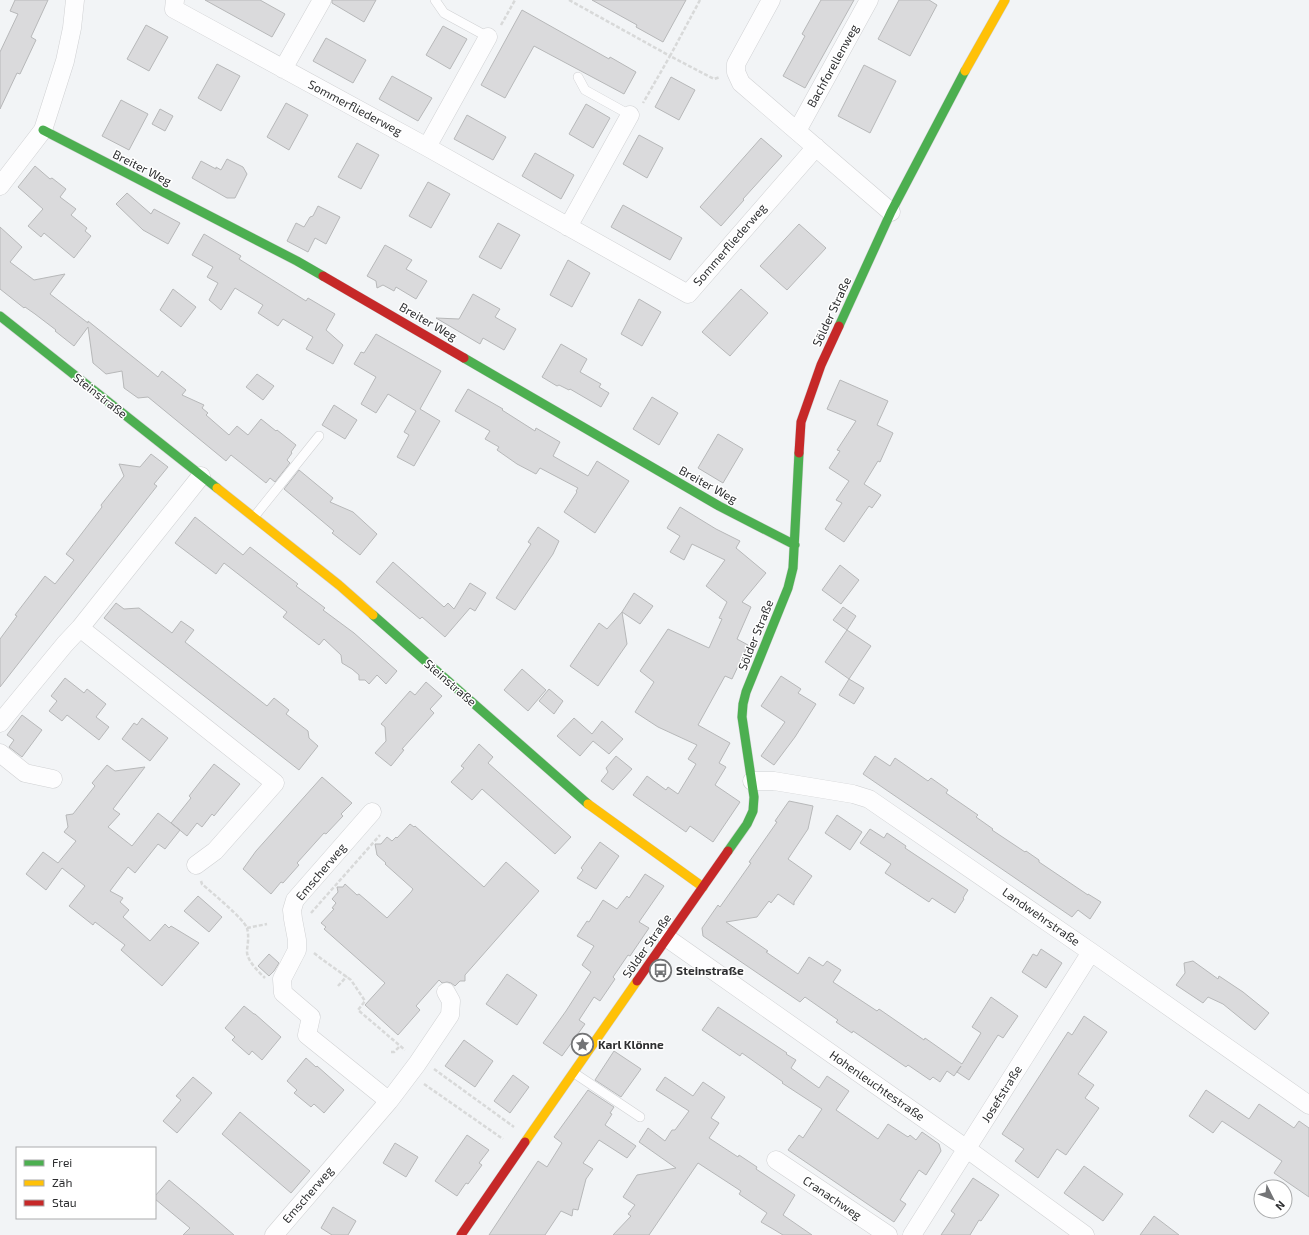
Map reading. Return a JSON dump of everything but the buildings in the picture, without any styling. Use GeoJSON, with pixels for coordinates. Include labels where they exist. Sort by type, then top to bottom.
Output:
{"type":"FeatureCollection","features":[{"type":"Feature","properties":{"kind":"street"},"geometry":{"type":"LineString","coordinates":[[0,186],[43,130],[65,61],[72,28],[75,0]]}},
{"type":"Feature","properties":{"kind":"street","name":"Sommerfliederweg"},"geometry":{"type":"LineString","coordinates":[[175,0],[174,9],[427,147],[688,294],[816,148]]}},
{"type":"Feature","properties":{"kind":"street"},"geometry":{"type":"LineString","coordinates":[[283,69],[322,0]]}},
{"type":"Feature","properties":{"kind":"street","name":"Bachforellenweg"},"geometry":{"type":"LineString","coordinates":[[797,131],[869,0]]}},
{"type":"Feature","properties":{"kind":"street","name":"Sölder Straße"},"geometry":{"type":"LineString","coordinates":[[461,1235],[747,824],[753,811],[754,797],[742,717],[743,704],[746,692],[788,588],[793,568],[801,422],[821,365],[891,212],[953,94],[1005,0]]}},
{"type":"Feature","properties":{"kind":"street"},"geometry":{"type":"LineString","coordinates":[[768,1],[736,64],[736,72],[741,83],[891,212]]}},
{"type":"Feature","properties":{"kind":"street"},"geometry":{"type":"LineString","coordinates":[[427,147],[488,37]]}},
{"type":"Feature","properties":{"kind":"street"},"geometry":{"type":"LineString","coordinates":[[568,227],[630,115]]}},
{"type":"Feature","properties":{"kind":"street","name":"Breiter Weg"},"geometry":{"type":"LineString","coordinates":[[43,130],[297,261],[719,506],[795,545]]}},
{"type":"Feature","properties":{"kind":"street","name":"Steinstraße"},"geometry":{"type":"LineString","coordinates":[[0,316],[339,585],[592,808],[703,887]]}},
{"type":"Feature","properties":{"kind":"street"},"geometry":{"type":"LineString","coordinates":[[0,723],[80,628],[201,476]]}},
{"type":"Feature","properties":{"kind":"street"},"geometry":{"type":"LineString","coordinates":[[80,628],[275,783],[215,851],[196,865]]}},
{"type":"Feature","properties":{"kind":"street"},"geometry":{"type":"LineString","coordinates":[[0,753],[25,772],[53,779]]}},
{"type":"Feature","properties":{"kind":"street","name":"Landwehrstraße"},"geometry":{"type":"LineString","coordinates":[[752,781],[782,782],[853,794],[869,799],[1309,1105]]}},
{"type":"Feature","properties":{"kind":"street","name":"Emscherweg"},"geometry":{"type":"LineString","coordinates":[[283,993],[282,979],[297,950],[297,940],[292,919],[292,910],[295,900],[372,812]]}},
{"type":"Feature","properties":{"kind":"street","name":"Hohenleuchtestraße"},"geometry":{"type":"LineString","coordinates":[[667,938],[967,1149],[1085,1235]]}},
{"type":"Feature","properties":{"kind":"street","name":"Josefstraße"},"geometry":{"type":"LineString","coordinates":[[912,1235],[1091,952]]}},
{"type":"Feature","properties":{"kind":"street","name":"Emscherweg"},"geometry":{"type":"LineString","coordinates":[[274,1235],[389,1101],[409,1075],[450,1015],[451,1001],[446,992]]}},
{"type":"Feature","properties":{"kind":"street"},"geometry":{"type":"LineString","coordinates":[[283,993],[311,1017],[307,1035],[389,1101]]}},
{"type":"Feature","properties":{"kind":"street","name":"Cranachweg"},"geometry":{"type":"LineString","coordinates":[[776,1160],[888,1235]]}},
{"type":"Feature","properties":{"kind":"lane"},"geometry":{"type":"LineString","coordinates":[[436,0],[444,13],[488,37]]}},
{"type":"Feature","properties":{"kind":"lane"},"geometry":{"type":"LineString","coordinates":[[578,77],[585,90],[630,115]]}},
{"type":"Feature","properties":{"kind":"lane"},"geometry":{"type":"LineString","coordinates":[[254,517],[319,436]]}},
{"type":"Feature","properties":{"kind":"lane"},"geometry":{"type":"LineString","coordinates":[[574,1073],[640,1117]]}},
{"type":"Feature","properties":{"kind":"path"},"geometry":{"type":"LineString","coordinates":[[488,37],[495,35],[515,0]]}},
{"type":"Feature","properties":{"kind":"path"},"geometry":{"type":"LineString","coordinates":[[569,0],[714,79],[736,72]]}},
{"type":"Feature","properties":{"kind":"path"},"geometry":{"type":"LineString","coordinates":[[630,115],[637,113],[700,0]]}},
{"type":"Feature","properties":{"kind":"path"},"geometry":{"type":"LineString","coordinates":[[308,918],[380,835]]}},
{"type":"Feature","properties":{"kind":"path"},"geometry":{"type":"LineString","coordinates":[[196,865],[202,884],[241,920],[247,928],[247,952],[251,961],[260,973],[283,993]]}},
{"type":"Feature","properties":{"kind":"path"},"geometry":{"type":"LineString","coordinates":[[247,928],[267,924]]}},
{"type":"Feature","properties":{"kind":"path"},"geometry":{"type":"LineString","coordinates":[[312,950],[323,960],[347,976],[354,984],[365,1001],[358,1010],[411,1055],[421,1058]]}},
{"type":"Feature","properties":{"kind":"path"},"geometry":{"type":"LineString","coordinates":[[338,986],[347,976]]}},
{"type":"Feature","properties":{"kind":"path"},"geometry":{"type":"LineString","coordinates":[[391,1052],[394,1052],[400,1046]]}},
{"type":"Feature","properties":{"kind":"path"},"geometry":{"type":"LineString","coordinates":[[438,1064],[434,1070],[529,1138]]}},
{"type":"Feature","properties":{"kind":"path"},"geometry":{"type":"LineString","coordinates":[[409,1075],[520,1151]]}},
{"type":"Feature","properties":{"kind":"traffic: fast"},"geometry":{"type":"LineString","coordinates":[[839,326],[891,212],[965,71]]}},
{"type":"Feature","properties":{"kind":"traffic: fast"},"geometry":{"type":"LineString","coordinates":[[43,130],[297,261],[323,276]]}},
{"type":"Feature","properties":{"kind":"traffic: fast"},"geometry":{"type":"LineString","coordinates":[[0,316],[217,488]]}},
{"type":"Feature","properties":{"kind":"traffic: fast"},"geometry":{"type":"LineString","coordinates":[[464,358],[719,506],[795,545]]}},
{"type":"Feature","properties":{"kind":"traffic: fast"},"geometry":{"type":"LineString","coordinates":[[728,851],[747,824],[753,811],[754,797],[742,717],[743,704],[746,692],[788,588],[793,568],[799,453]]}},
{"type":"Feature","properties":{"kind":"traffic: fast"},"geometry":{"type":"LineString","coordinates":[[373,615],[588,804]]}},
{"type":"Feature","properties":{"kind":"traffic: slow"},"geometry":{"type":"LineString","coordinates":[[965,71],[1005,0]]}},
{"type":"Feature","properties":{"kind":"traffic: slow"},"geometry":{"type":"LineString","coordinates":[[217,488],[339,585],[373,615]]}},
{"type":"Feature","properties":{"kind":"traffic: slow"},"geometry":{"type":"LineString","coordinates":[[588,804],[703,887]]}},
{"type":"Feature","properties":{"kind":"traffic: slow"},"geometry":{"type":"LineString","coordinates":[[525,1142],[637,981]]}},
{"type":"Feature","properties":{"kind":"traffic: jam"},"geometry":{"type":"LineString","coordinates":[[323,276],[464,358]]}},
{"type":"Feature","properties":{"kind":"traffic: jam"},"geometry":{"type":"LineString","coordinates":[[799,453],[801,422],[821,365],[839,326]]}},
{"type":"Feature","properties":{"kind":"traffic: jam"},"geometry":{"type":"LineString","coordinates":[[637,981],[728,851]]}},
{"type":"Feature","properties":{"kind":"traffic: jam"},"geometry":{"type":"LineString","coordinates":[[461,1235],[525,1142]]}},
{"type":"Feature","properties":{"kind":"place","name":"Steinstraße"},"geometry":{"type":"Point","coordinates":[660,971]}},
{"type":"Feature","properties":{"kind":"place","name":"Karl Klönne"},"geometry":{"type":"Point","coordinates":[583,1045]}}]}
